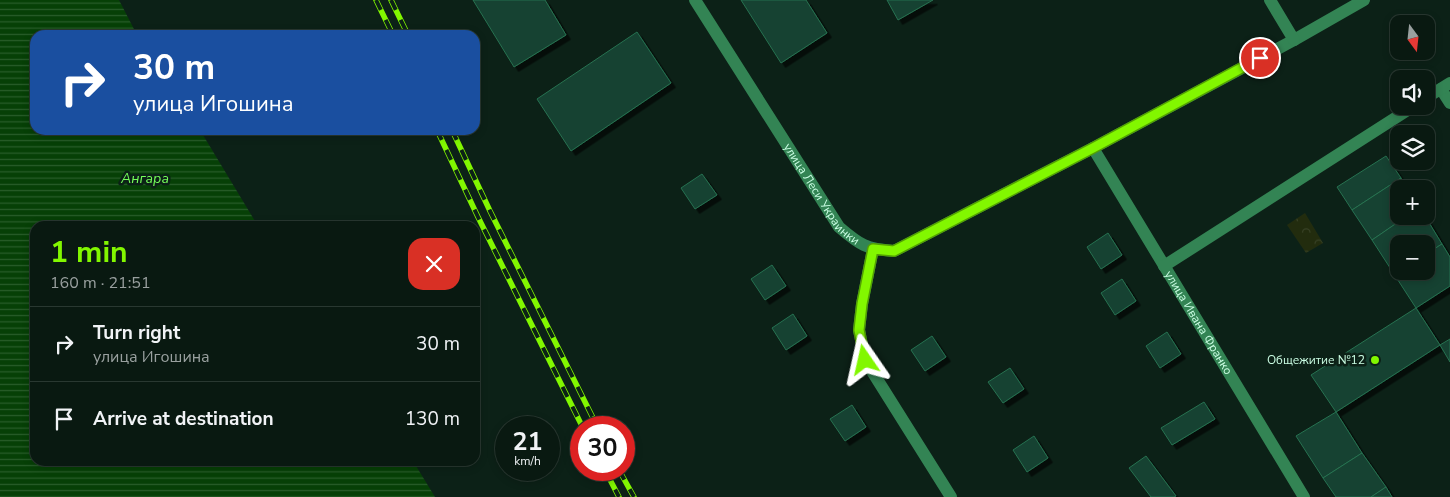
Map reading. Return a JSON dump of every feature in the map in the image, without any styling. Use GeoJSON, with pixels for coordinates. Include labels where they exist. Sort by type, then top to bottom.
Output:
{"type":"FeatureCollection","features":[{"type":"Feature","properties":{"kind":"street","name":"улица Леси Украинки"},"geometry":{"type":"LineString","coordinates":[[695,0],[838,227],[855,241],[873,249],[859,330],[865,360],[951,497]]}},
{"type":"Feature","properties":{"kind":"street"},"geometry":{"type":"LineString","coordinates":[[1270,0],[1294,40]]}},
{"type":"Feature","properties":{"kind":"street"},"geometry":{"type":"LineString","coordinates":[[873,249],[894,251],[1093,148],[1294,40],[1364,0]]}},
{"type":"Feature","properties":{"kind":"street"},"geometry":{"type":"LineString","coordinates":[[1435,93],[1446,86],[1450,103]]}},
{"type":"Feature","properties":{"kind":"street"},"geometry":{"type":"LineString","coordinates":[[1164,266],[1400,115]]}},
{"type":"Feature","properties":{"kind":"street","name":"улица Ивана Франко"},"geometry":{"type":"LineString","coordinates":[[1093,148],[1304,497]]}},
{"type":"Feature","properties":{"kind":"green space"},"geometry":{"type":"Polygon","coordinates":[[[1305,213],[1323,243],[1306,253],[1287,225],[1305,213]]]}},
{"type":"Feature","properties":{"kind":"water","name":"Ангара"},"geometry":{"type":"Polygon","coordinates":[[[0,0],[119,0],[134,30],[30,30],[30,135],[203,135],[255,221],[30,221],[30,466],[416,466],[435,497],[0,497],[0,0]]]}},
{"type":"Feature","properties":{"kind":"building"},"geometry":{"type":"Polygon","coordinates":[[[473,0],[545,0],[566,35],[514,67],[473,0]]]}},
{"type":"Feature","properties":{"kind":"building"},"geometry":{"type":"Polygon","coordinates":[[[741,0],[806,0],[827,33],[781,63],[741,0]]]}},
{"type":"Feature","properties":{"kind":"building"},"geometry":{"type":"Polygon","coordinates":[[[887,0],[933,0],[898,20],[887,0]]]}},
{"type":"Feature","properties":{"kind":"building"},"geometry":{"type":"Polygon","coordinates":[[[637,32],[671,83],[571,151],[537,99],[637,32]]]}},
{"type":"Feature","properties":{"kind":"building"},"geometry":{"type":"Polygon","coordinates":[[[1386,156],[1390,162],[1390,170],[1396,170],[1401,178],[1390,180],[1390,185],[1352,210],[1337,187],[1386,156]]]}},
{"type":"Feature","properties":{"kind":"building"},"geometry":{"type":"Polygon","coordinates":[[[702,174],[717,195],[695,209],[681,188],[702,174]]]}},
{"type":"Feature","properties":{"kind":"building"},"geometry":{"type":"Polygon","coordinates":[[[1390,185],[1390,225],[1394,225],[1372,240],[1352,210],[1390,185]]]}},
{"type":"Feature","properties":{"kind":"building"},"geometry":{"type":"Polygon","coordinates":[[[1394,225],[1430,225],[1442,244],[1435,248],[1435,235],[1390,235],[1390,268],[1372,240],[1394,225]]]}},
{"type":"Feature","properties":{"kind":"building"},"geometry":{"type":"Polygon","coordinates":[[[1108,233],[1122,255],[1101,269],[1087,247],[1108,233]]]}},
{"type":"Feature","properties":{"kind":"building"},"geometry":{"type":"Polygon","coordinates":[[[1442,244],[1450,257],[1450,286],[1416,308],[1398,280],[1435,280],[1435,248],[1442,244]]]}},
{"type":"Feature","properties":{"kind":"building"},"geometry":{"type":"Polygon","coordinates":[[[772,265],[786,286],[765,300],[751,279],[772,265]]]}},
{"type":"Feature","properties":{"kind":"building"},"geometry":{"type":"Polygon","coordinates":[[[1122,279],[1136,301],[1115,315],[1101,293],[1122,279]]]}},
{"type":"Feature","properties":{"kind":"building","name":"Общежитие №12"},"geometry":{"type":"Polygon","coordinates":[[[1416,308],[1440,345],[1336,412],[1311,375],[1416,308]]]}},
{"type":"Feature","properties":{"kind":"building"},"geometry":{"type":"Polygon","coordinates":[[[793,314],[807,336],[786,350],[772,328],[793,314]]]}},
{"type":"Feature","properties":{"kind":"building"},"geometry":{"type":"Polygon","coordinates":[[[1167,332],[1181,354],[1160,368],[1146,346],[1167,332]]]}},
{"type":"Feature","properties":{"kind":"building"},"geometry":{"type":"Polygon","coordinates":[[[932,336],[946,357],[925,371],[911,350],[932,336]]]}},
{"type":"Feature","properties":{"kind":"building"},"geometry":{"type":"Polygon","coordinates":[[[1450,339],[1450,362],[1440,345],[1450,339]]]}},
{"type":"Feature","properties":{"kind":"building"},"geometry":{"type":"Polygon","coordinates":[[[1010,368],[1024,389],[1003,403],[988,382],[1010,368]]]}},
{"type":"Feature","properties":{"kind":"building"},"geometry":{"type":"Polygon","coordinates":[[[1204,402],[1215,419],[1172,445],[1161,428],[1204,402]]]}},
{"type":"Feature","properties":{"kind":"building"},"geometry":{"type":"Polygon","coordinates":[[[852,405],[866,427],[845,441],[830,419],[852,405]]]}},
{"type":"Feature","properties":{"kind":"building"},"geometry":{"type":"Polygon","coordinates":[[[1336,412],[1362,453],[1323,478],[1296,436],[1336,412]]]}},
{"type":"Feature","properties":{"kind":"building"},"geometry":{"type":"Polygon","coordinates":[[[1034,436],[1048,458],[1027,472],[1013,450],[1034,436]]]}},
{"type":"Feature","properties":{"kind":"building"},"geometry":{"type":"Polygon","coordinates":[[[1362,453],[1386,487],[1371,497],[1336,497],[1323,478],[1362,453]]]}},
{"type":"Feature","properties":{"kind":"building"},"geometry":{"type":"Polygon","coordinates":[[[1146,456],[1176,496],[1151,497],[1129,468],[1146,456]]]}},
{"type":"Feature","properties":{"kind":"building"},"geometry":{"type":"Polygon","coordinates":[[[1386,487],[1392,497],[1371,497],[1386,487]]]}},
{"type":"Feature","properties":{"kind":"railway"},"geometry":{"type":"LineString","coordinates":[[376,0],[391,30]]}},
{"type":"Feature","properties":{"kind":"railway"},"geometry":{"type":"LineString","coordinates":[[391,0],[406,30]]}},
{"type":"Feature","properties":{"kind":"railway"},"geometry":{"type":"LineString","coordinates":[[439,135],[480,221]]}},
{"type":"Feature","properties":{"kind":"railway"},"geometry":{"type":"LineString","coordinates":[[454,135],[592,416]]}},
{"type":"Feature","properties":{"kind":"railway"},"geometry":{"type":"LineString","coordinates":[[480,221],[577,416]]}},
{"type":"Feature","properties":{"kind":"railway"},"geometry":{"type":"LineString","coordinates":[[611,481],[619,497]]}},
{"type":"Feature","properties":{"kind":"railway"},"geometry":{"type":"LineString","coordinates":[[625,481],[634,497]]}},
{"type":"Feature","properties":{"kind":"place","name":"Общежитие №12"},"geometry":{"type":"Point","coordinates":[1375,360]}},
{"type":"Feature","properties":{"kind":"route"},"geometry":{"type":"LineString","coordinates":[[865,360],[859,330],[873,249],[894,251],[915,241],[1260,58]]}}]}
